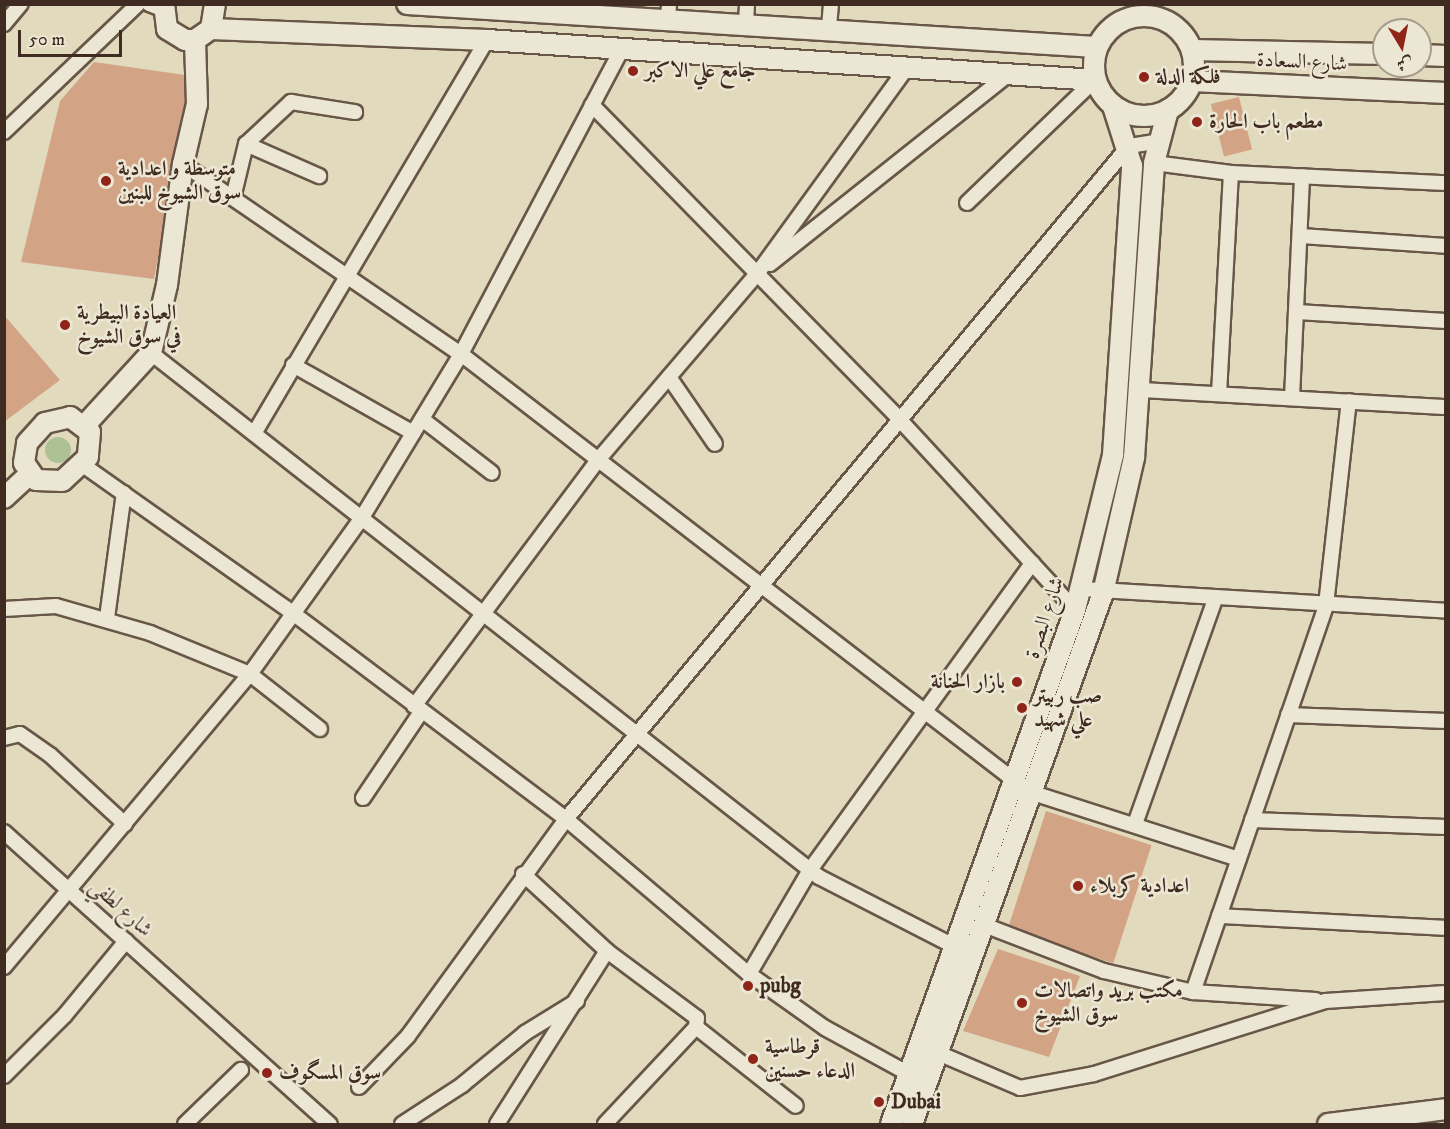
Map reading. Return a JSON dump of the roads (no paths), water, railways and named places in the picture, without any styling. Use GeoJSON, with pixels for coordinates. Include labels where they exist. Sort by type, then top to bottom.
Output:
{"type":"FeatureCollection","features":[{"type":"Feature","properties":{"kind":"main road"},"geometry":{"type":"LineString","coordinates":[[85,425],[151,353],[167,285],[183,164],[197,104],[203,35],[215,4]]}},
{"type":"Feature","properties":{"kind":"main road"},"geometry":{"type":"LineString","coordinates":[[407,4],[599,12],[746,14],[830,27],[1096,47]]}},
{"type":"Feature","properties":{"kind":"main road"},"geometry":{"type":"LineString","coordinates":[[158,6],[167,29],[175,36],[487,40],[1006,76],[1095,80]]}},
{"type":"Feature","properties":{"kind":"main road"},"geometry":{"type":"LineString","coordinates":[[912,1125],[1103,593],[1134,458],[1154,163],[1168,110],[1192,81],[1192,50],[1175,25],[1162,11],[1139,10],[1113,26],[1096,47],[1095,80],[1113,106],[1140,116],[1168,110]]}},
{"type":"Feature","properties":{"kind":"main road"},"geometry":{"type":"LineString","coordinates":[[599,12],[614,49]]}},
{"type":"Feature","properties":{"kind":"main road","name":"شارع السعادة"},"geometry":{"type":"LineString","coordinates":[[1192,50],[1372,54]]}},
{"type":"Feature","properties":{"kind":"main road","name":"شارع السعادة"},"geometry":{"type":"LineString","coordinates":[[1192,81],[1446,93]]}},
{"type":"Feature","properties":{"kind":"main road","name":"شارع البصرة"},"geometry":{"type":"LineString","coordinates":[[891,1125],[1075,610],[1113,455],[1131,216],[1129,146],[1113,106]]}},
{"type":"Feature","properties":{"kind":"main road"},"geometry":{"type":"LineString","coordinates":[[29,475],[23,455],[38,428],[62,417],[85,425]]}},
{"type":"Feature","properties":{"kind":"main road"},"geometry":{"type":"LineString","coordinates":[[29,475],[53,483],[83,465],[91,445],[85,425]]}},
{"type":"Feature","properties":{"kind":"main road"},"geometry":{"type":"LineString","coordinates":[[4,498],[29,475]]}},
{"type":"Feature","properties":{"kind":"main road"},"geometry":{"type":"LineString","coordinates":[[1328,1125],[1446,1109]]}},
{"type":"Feature","properties":{"kind":"street"},"geometry":{"type":"LineString","coordinates":[[4,24],[21,4]]}},
{"type":"Feature","properties":{"kind":"street"},"geometry":{"type":"LineString","coordinates":[[4,132],[138,4]]}},
{"type":"Feature","properties":{"kind":"street"},"geometry":{"type":"LineString","coordinates":[[830,27],[831,4]]}},
{"type":"Feature","properties":{"kind":"street"},"geometry":{"type":"LineString","coordinates":[[255,432],[346,273],[487,40]]}},
{"type":"Feature","properties":{"kind":"street"},"geometry":{"type":"LineString","coordinates":[[4,967],[250,674],[290,612],[363,516],[461,354],[592,105],[614,49]]}},
{"type":"Feature","properties":{"kind":"street"},"geometry":{"type":"LineString","coordinates":[[363,798],[417,709],[482,610],[598,460],[757,274],[906,69]]}},
{"type":"Feature","properties":{"kind":"street"},"geometry":{"type":"LineString","coordinates":[[757,274],[1006,76]]}},
{"type":"Feature","properties":{"kind":"street"},"geometry":{"type":"LineString","coordinates":[[967,203],[1095,80]]}},
{"type":"Feature","properties":{"kind":"street"},"geometry":{"type":"LineString","coordinates":[[233,198],[246,144],[291,102],[355,112]]}},
{"type":"Feature","properties":{"kind":"street"},"geometry":{"type":"LineString","coordinates":[[592,105],[899,418],[1075,610]]}},
{"type":"Feature","properties":{"kind":"street"},"geometry":{"type":"LineString","coordinates":[[359,1087],[408,1036],[566,819],[899,418],[1129,146],[1160,141]]}},
{"type":"Feature","properties":{"kind":"street"},"geometry":{"type":"LineString","coordinates":[[246,144],[319,176]]}},
{"type":"Feature","properties":{"kind":"street"},"geometry":{"type":"LineString","coordinates":[[1154,163],[1231,173],[1446,183]]}},
{"type":"Feature","properties":{"kind":"street"},"geometry":{"type":"LineString","coordinates":[[183,164],[346,273],[461,354],[1015,781],[1033,792],[1239,859]]}},
{"type":"Feature","properties":{"kind":"street"},"geometry":{"type":"LineString","coordinates":[[1219,394],[1231,173]]}},
{"type":"Feature","properties":{"kind":"street"},"geometry":{"type":"LineString","coordinates":[[1293,398],[1302,176]]}},
{"type":"Feature","properties":{"kind":"street"},"geometry":{"type":"LineString","coordinates":[[1301,236],[1446,246]]}},
{"type":"Feature","properties":{"kind":"street"},"geometry":{"type":"LineString","coordinates":[[1297,312],[1446,321]]}},
{"type":"Feature","properties":{"kind":"street"},"geometry":{"type":"LineString","coordinates":[[151,353],[363,516],[810,870],[954,946]]}},
{"type":"Feature","properties":{"kind":"street"},"geometry":{"type":"LineString","coordinates":[[293,365],[413,433]]}},
{"type":"Feature","properties":{"kind":"street"},"geometry":{"type":"LineString","coordinates":[[669,377],[715,444]]}},
{"type":"Feature","properties":{"kind":"street"},"geometry":{"type":"LineString","coordinates":[[1140,390],[1446,407]]}},
{"type":"Feature","properties":{"kind":"street"},"geometry":{"type":"LineString","coordinates":[[1193,992],[1326,605],[1349,401]]}},
{"type":"Feature","properties":{"kind":"street"},"geometry":{"type":"LineString","coordinates":[[422,419],[492,473]]}},
{"type":"Feature","properties":{"kind":"street"},"geometry":{"type":"LineString","coordinates":[[83,465],[290,612],[566,819],[749,974],[825,1028],[909,1074]]}},
{"type":"Feature","properties":{"kind":"street"},"geometry":{"type":"LineString","coordinates":[[106,618],[124,493]]}},
{"type":"Feature","properties":{"kind":"street"},"geometry":{"type":"LineString","coordinates":[[749,974],[810,870],[927,713],[1032,563]]}},
{"type":"Feature","properties":{"kind":"street"},"geometry":{"type":"LineString","coordinates":[[1081,589],[1103,593],[1446,611]]}},
{"type":"Feature","properties":{"kind":"street"},"geometry":{"type":"LineString","coordinates":[[1135,824],[1215,599]]}},
{"type":"Feature","properties":{"kind":"street"},"geometry":{"type":"LineString","coordinates":[[4,609],[56,606],[106,618],[250,674],[320,729]]}},
{"type":"Feature","properties":{"kind":"street"},"geometry":{"type":"LineString","coordinates":[[1288,715],[1446,722]]}},
{"type":"Feature","properties":{"kind":"street"},"geometry":{"type":"LineString","coordinates":[[4,738],[20,734],[50,755],[125,824]]}},
{"type":"Feature","properties":{"kind":"street"},"geometry":{"type":"LineString","coordinates":[[1252,820],[1446,827]]}},
{"type":"Feature","properties":{"kind":"street","name":"شارع لطفي"},"geometry":{"type":"LineString","coordinates":[[4,832],[330,1125]]}},
{"type":"Feature","properties":{"kind":"street"},"geometry":{"type":"LineString","coordinates":[[524,874],[607,951],[697,1018],[696,1027],[605,1125]]}},
{"type":"Feature","properties":{"kind":"street"},"geometry":{"type":"LineString","coordinates":[[1219,916],[1446,928]]}},
{"type":"Feature","properties":{"kind":"street"},"geometry":{"type":"LineString","coordinates":[[984,925],[1104,971],[1193,992],[1324,1001],[1446,993]]}},
{"type":"Feature","properties":{"kind":"street"},"geometry":{"type":"LineString","coordinates":[[4,1076],[65,1016],[126,941]]}},
{"type":"Feature","properties":{"kind":"street"},"geometry":{"type":"LineString","coordinates":[[497,1124],[607,951]]}},
{"type":"Feature","properties":{"kind":"street"},"geometry":{"type":"LineString","coordinates":[[402,1125],[462,1085],[525,1033],[577,1001]]}},
{"type":"Feature","properties":{"kind":"street"},"geometry":{"type":"LineString","coordinates":[[938,1053],[1020,1088],[1094,1074],[1324,1001]]}},
{"type":"Feature","properties":{"kind":"street"},"geometry":{"type":"LineString","coordinates":[[696,1027],[796,1106]]}},
{"type":"Feature","properties":{"kind":"street"},"geometry":{"type":"LineString","coordinates":[[185,1125],[241,1070]]}},
{"type":"Feature","properties":{"kind":"place","name":"جامع علي الاكبر"},"geometry":{"type":"Point","coordinates":[633,71]}},
{"type":"Feature","properties":{"kind":"place","name":"فلكة الدلة"},"geometry":{"type":"Point","coordinates":[1144,77]}},
{"type":"Feature","properties":{"kind":"place","name":"مطعم باب الحارة"},"geometry":{"type":"Point","coordinates":[1197,122]}},
{"type":"Feature","properties":{"kind":"place","name":"متوسطة و اعدادية سوق الشيوخ للبنين"},"geometry":{"type":"Point","coordinates":[106,181]}},
{"type":"Feature","properties":{"kind":"place","name":"العيادة البيطرية في سوق الشيوخ"},"geometry":{"type":"Point","coordinates":[65,325]}},
{"type":"Feature","properties":{"kind":"place","name":"بازار الحنانة"},"geometry":{"type":"Point","coordinates":[1017,682]}},
{"type":"Feature","properties":{"kind":"place","name":"صب ربيتر علي شهيد"},"geometry":{"type":"Point","coordinates":[1022,708]}},
{"type":"Feature","properties":{"kind":"place","name":"اعدادية كربلاء"},"geometry":{"type":"Point","coordinates":[1078,886]}},
{"type":"Feature","properties":{"kind":"place","name":"pubg"},"geometry":{"type":"Point","coordinates":[748,986]}},
{"type":"Feature","properties":{"kind":"place","name":"مكتب بريد واتصالات سوق الشيوخ"},"geometry":{"type":"Point","coordinates":[1022,1003]}},
{"type":"Feature","properties":{"kind":"place","name":"قرطاسية الدعاء حسنين"},"geometry":{"type":"Point","coordinates":[753,1059]}},
{"type":"Feature","properties":{"kind":"place","name":"سوق المسگوف"},"geometry":{"type":"Point","coordinates":[267,1073]}},
{"type":"Feature","properties":{"kind":"place","name":"Dubai"},"geometry":{"type":"Point","coordinates":[879,1102]}}]}
